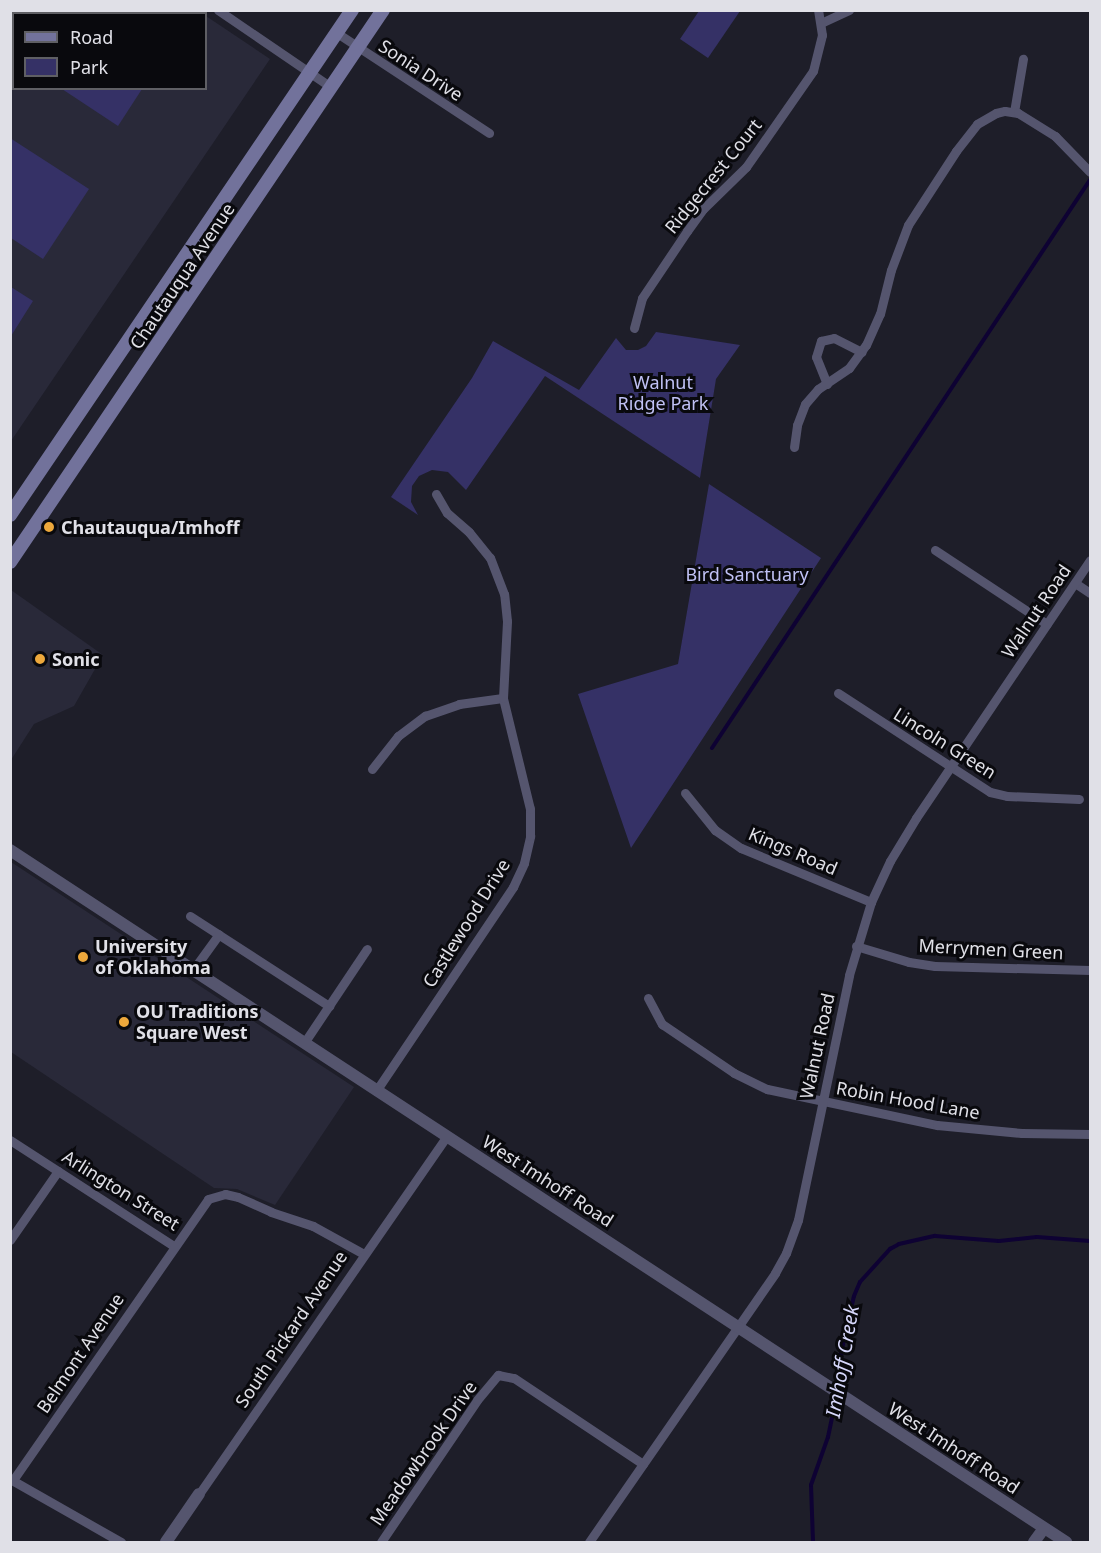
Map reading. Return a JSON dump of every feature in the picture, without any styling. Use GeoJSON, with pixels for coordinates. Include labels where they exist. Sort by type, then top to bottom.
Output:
{"type":"FeatureCollection","features":[{"type":"Feature","properties":{"kind":"main road","name":"Chautauqua Avenue"},"geometry":{"type":"LineString","coordinates":[[10,515],[352,10]]}},
{"type":"Feature","properties":{"kind":"main road","name":"Chautauqua Avenue"},"geometry":{"type":"LineString","coordinates":[[10,562],[383,10]]}},
{"type":"Feature","properties":{"kind":"street"},"geometry":{"type":"LineString","coordinates":[[218,10],[331,87]]}},
{"type":"Feature","properties":{"kind":"street","name":"Ridgecrest Court"},"geometry":{"type":"LineString","coordinates":[[634,328],[642,298],[687,231],[704,209],[746,167],[813,71],[821,42],[818,10]]}},
{"type":"Feature","properties":{"kind":"street"},"geometry":{"type":"LineString","coordinates":[[821,23],[849,10]]}},
{"type":"Feature","properties":{"kind":"street","name":"Sonia Drive"},"geometry":{"type":"LineString","coordinates":[[336,33],[489,133]]}},
{"type":"Feature","properties":{"kind":"street"},"geometry":{"type":"LineString","coordinates":[[1014,112],[1023,59]]}},
{"type":"Feature","properties":{"kind":"street"},"geometry":{"type":"LineString","coordinates":[[794,447],[800,413],[812,395],[849,368],[862,352],[880,314],[901,238],[919,205],[977,124],[996,113],[1014,112],[1039,125],[1082,162],[1090,172]]}},
{"type":"Feature","properties":{"kind":"street"},"geometry":{"type":"LineString","coordinates":[[826,384],[816,357],[821,342],[834,338],[862,352]]}},
{"type":"Feature","properties":{"kind":"street","name":"Castlewood Drive"},"geometry":{"type":"LineString","coordinates":[[376,1091],[502,903],[524,863],[528,849],[530,809],[503,698],[507,621],[501,584],[490,558],[480,544],[447,513],[436,494]]}},
{"type":"Feature","properties":{"kind":"street"},"geometry":{"type":"LineString","coordinates":[[935,550],[1047,624]]}},
{"type":"Feature","properties":{"kind":"street","name":"Walnut Road"},"geometry":{"type":"LineString","coordinates":[[589,1542],[775,1273],[786,1253],[798,1220],[856,946],[871,902],[901,842],[1090,560]]}},
{"type":"Feature","properties":{"kind":"street"},"geometry":{"type":"LineString","coordinates":[[1075,583],[1090,593]]}},
{"type":"Feature","properties":{"kind":"street","name":"Lincoln Green"},"geometry":{"type":"LineString","coordinates":[[838,693],[950,768],[996,794],[1079,799]]}},
{"type":"Feature","properties":{"kind":"street"},"geometry":{"type":"LineString","coordinates":[[372,769],[398,736],[425,716],[459,704],[503,698]]}},
{"type":"Feature","properties":{"kind":"street","name":"Kings Road"},"geometry":{"type":"LineString","coordinates":[[685,793],[715,830],[741,848],[871,902]]}},
{"type":"Feature","properties":{"kind":"street","name":"West Imhoff Road"},"geometry":{"type":"LineString","coordinates":[[10,850],[1066,1542]]}},
{"type":"Feature","properties":{"kind":"street"},"geometry":{"type":"LineString","coordinates":[[190,916],[329,1006]]}},
{"type":"Feature","properties":{"kind":"street"},"geometry":{"type":"LineString","coordinates":[[193,970],[219,934]]}},
{"type":"Feature","properties":{"kind":"street","name":"Merrymen Green"},"geometry":{"type":"LineString","coordinates":[[856,946],[909,962],[935,966],[1090,970]]}},
{"type":"Feature","properties":{"kind":"street"},"geometry":{"type":"LineString","coordinates":[[304,1043],[367,949]]}},
{"type":"Feature","properties":{"kind":"street","name":"Robin Hood Lane"},"geometry":{"type":"LineString","coordinates":[[648,998],[662,1024],[734,1073],[767,1089],[823,1102],[973,1129],[1090,1134]]}},
{"type":"Feature","properties":{"kind":"street","name":"South Pickard Avenue"},"geometry":{"type":"LineString","coordinates":[[166,1542],[447,1136]]}},
{"type":"Feature","properties":{"kind":"street","name":"Arlington Street"},"geometry":{"type":"LineString","coordinates":[[10,1140],[174,1246],[203,1203],[214,1196],[230,1194],[265,1210],[313,1226],[364,1254]]}},
{"type":"Feature","properties":{"kind":"street"},"geometry":{"type":"LineString","coordinates":[[10,1240],[58,1171]]}},
{"type":"Feature","properties":{"kind":"street","name":"Belmont Avenue"},"geometry":{"type":"LineString","coordinates":[[12,1479],[174,1246]]}},
{"type":"Feature","properties":{"kind":"street","name":"Meadowbrook Drive"},"geometry":{"type":"LineString","coordinates":[[381,1542],[477,1400],[498,1375],[514,1378],[643,1464]]}},
{"type":"Feature","properties":{"kind":"street"},"geometry":{"type":"LineString","coordinates":[[12,1479],[121,1542]]}},
{"type":"Feature","properties":{"kind":"street"},"geometry":{"type":"LineString","coordinates":[[1034,1542],[1044,1528]]}},
{"type":"Feature","properties":{"kind":"shaded area"},"geometry":{"type":"Polygon","coordinates":[[[11,11],[197,11],[199,12],[12,12],[12,90],[207,90],[207,17],[270,59],[11,441],[11,11]]]}},
{"type":"Feature","properties":{"kind":"shaded area"},"geometry":{"type":"Polygon","coordinates":[[[11,590],[103,655],[74,706],[34,724],[11,760],[11,590]]]}},
{"type":"Feature","properties":{"kind":"shaded area","name":"University of Oklahoma"},"geometry":{"type":"Polygon","coordinates":[[[11,862],[354,1087],[275,1205],[237,1189],[214,1188],[11,1052],[11,862]]]}},
{"type":"Feature","properties":{"kind":"green space"},"geometry":{"type":"Polygon","coordinates":[[[11,11],[98,12],[12,12],[12,55],[11,11]]]}},
{"type":"Feature","properties":{"kind":"green space"},"geometry":{"type":"Polygon","coordinates":[[[699,11],[740,11],[708,58],[680,39],[699,11]]]}},
{"type":"Feature","properties":{"kind":"green space"},"geometry":{"type":"Polygon","coordinates":[[[64,90],[141,90],[118,126],[64,90]]]}},
{"type":"Feature","properties":{"kind":"green space"},"geometry":{"type":"Polygon","coordinates":[[[10,138],[89,189],[43,259],[11,238],[10,138]]]}},
{"type":"Feature","properties":{"kind":"green space"},"geometry":{"type":"Polygon","coordinates":[[[11,287],[33,301],[11,336],[11,287]]]}},
{"type":"Feature","properties":{"kind":"green space","name":"Walnut Ridge Park"},"geometry":{"type":"Polygon","coordinates":[[[656,332],[740,345],[716,379],[700,478],[545,376],[466,490],[448,472],[432,470],[419,476],[412,486],[411,502],[418,515],[391,497],[472,378],[493,341],[579,390],[616,338],[626,350],[638,350],[646,346],[656,332]]]}},
{"type":"Feature","properties":{"kind":"green space","name":"Bird Sanctuary"},"geometry":{"type":"Polygon","coordinates":[[[709,484],[821,558],[631,848],[578,694],[678,664],[709,484]]]}},
{"type":"Feature","properties":{"kind":"waterway"},"geometry":{"type":"LineString","coordinates":[[712,748],[1090,180]]}},
{"type":"Feature","properties":{"kind":"waterway","name":"Imhoff Creek"},"geometry":{"type":"LineString","coordinates":[[837,1387],[841,1353],[854,1296],[860,1282],[890,1249],[899,1244],[935,1236],[999,1241],[1037,1237],[1090,1241]]}},
{"type":"Feature","properties":{"kind":"waterway","name":"Imhoff Creek"},"geometry":{"type":"LineString","coordinates":[[813,1542],[811,1485],[828,1437],[837,1394]]}},
{"type":"Feature","properties":{"kind":"place","name":"Chautauqua/Imhoff"},"geometry":{"type":"Point","coordinates":[49,527]}},
{"type":"Feature","properties":{"kind":"place","name":"Sonic"},"geometry":{"type":"Point","coordinates":[40,659]}},
{"type":"Feature","properties":{"kind":"place","name":"University of Oklahoma"},"geometry":{"type":"Point","coordinates":[83,957]}},
{"type":"Feature","properties":{"kind":"place","name":"OU Traditions Square West"},"geometry":{"type":"Point","coordinates":[124,1022]}}]}
